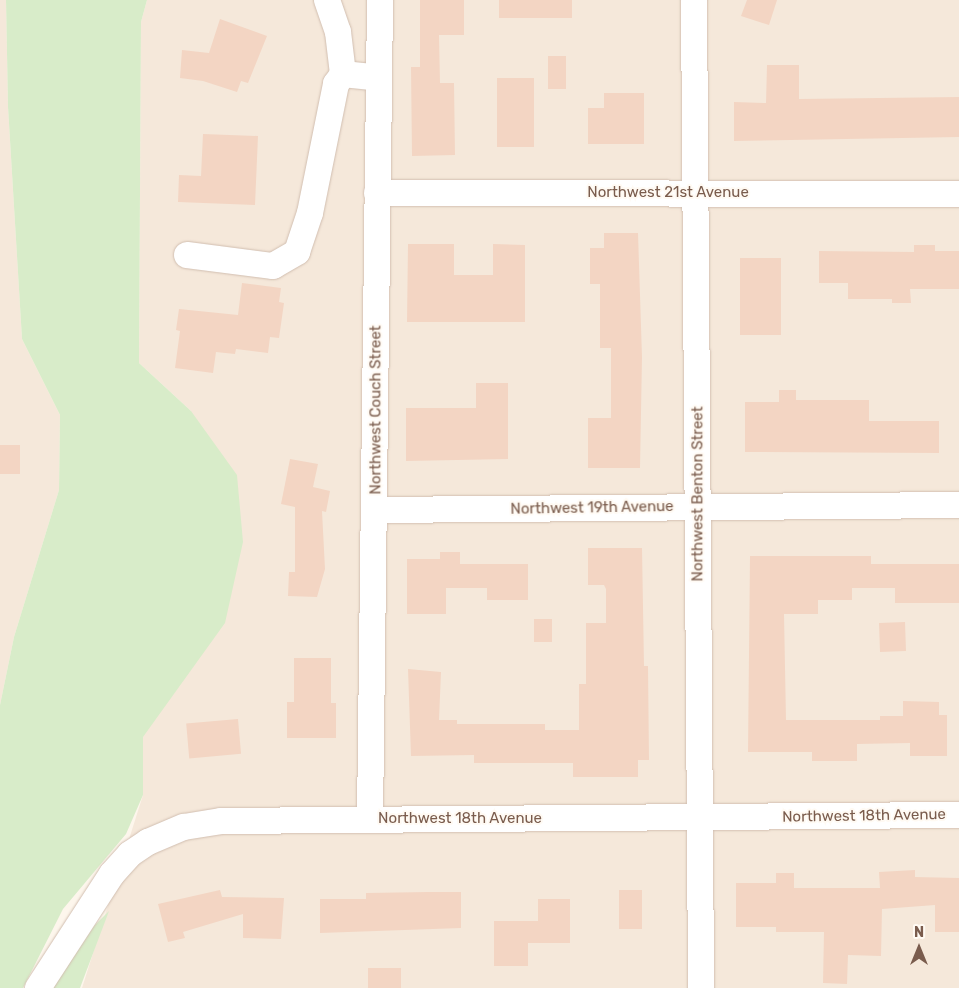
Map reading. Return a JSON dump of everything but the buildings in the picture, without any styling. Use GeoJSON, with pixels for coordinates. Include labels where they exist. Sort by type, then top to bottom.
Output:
{"type":"FeatureCollection","features":[{"type":"Feature","properties":{"kind":"street"},"geometry":{"type":"LineString","coordinates":[[187,255],[273,266],[297,252],[310,213],[330,103],[336,84],[344,74],[338,32],[327,0]]}},
{"type":"Feature","properties":{"kind":"street","name":"Northwest Couch Street"},"geometry":{"type":"LineString","coordinates":[[370,820],[380,0]]}},
{"type":"Feature","properties":{"kind":"street","name":"Northwest Benton Street"},"geometry":{"type":"LineString","coordinates":[[694,0],[701,988]]}},
{"type":"Feature","properties":{"kind":"street"},"geometry":{"type":"LineString","coordinates":[[344,74],[379,78]]}},
{"type":"Feature","properties":{"kind":"street","name":"Northwest 21st Avenue"},"geometry":{"type":"LineString","coordinates":[[377,193],[959,194]]}},
{"type":"Feature","properties":{"kind":"street","name":"Northwest 19th Avenue"},"geometry":{"type":"LineString","coordinates":[[375,510],[959,505]]}},
{"type":"Feature","properties":{"kind":"street","name":"Northwest 18th Avenue"},"geometry":{"type":"LineString","coordinates":[[38,988],[112,874],[148,842],[184,826],[222,821],[959,815]]}},
{"type":"Feature","properties":{"kind":"shaded area"},"geometry":{"type":"Polygon","coordinates":[[[0,0],[6,0],[8,107],[22,339],[60,415],[59,490],[14,637],[0,705],[0,0]]]}},
{"type":"Feature","properties":{"kind":"shaded area"},"geometry":{"type":"Polygon","coordinates":[[[147,0],[959,0],[959,988],[82,988],[143,795],[143,737],[191,411],[139,363],[141,22],[147,0]]]}},
{"type":"Feature","properties":{"kind":"green space"},"geometry":{"type":"Polygon","coordinates":[[[6,0],[147,0],[141,22],[139,363],[191,411],[237,475],[243,542],[225,623],[143,737],[143,795],[126,834],[63,909],[23,988],[0,988],[0,705],[14,637],[59,490],[60,415],[22,339],[8,107],[6,0]]]}},
{"type":"Feature","properties":{"kind":"green space"},"geometry":{"type":"Polygon","coordinates":[[[109,911],[80,988],[53,988],[94,926],[109,911]]]}}]}
